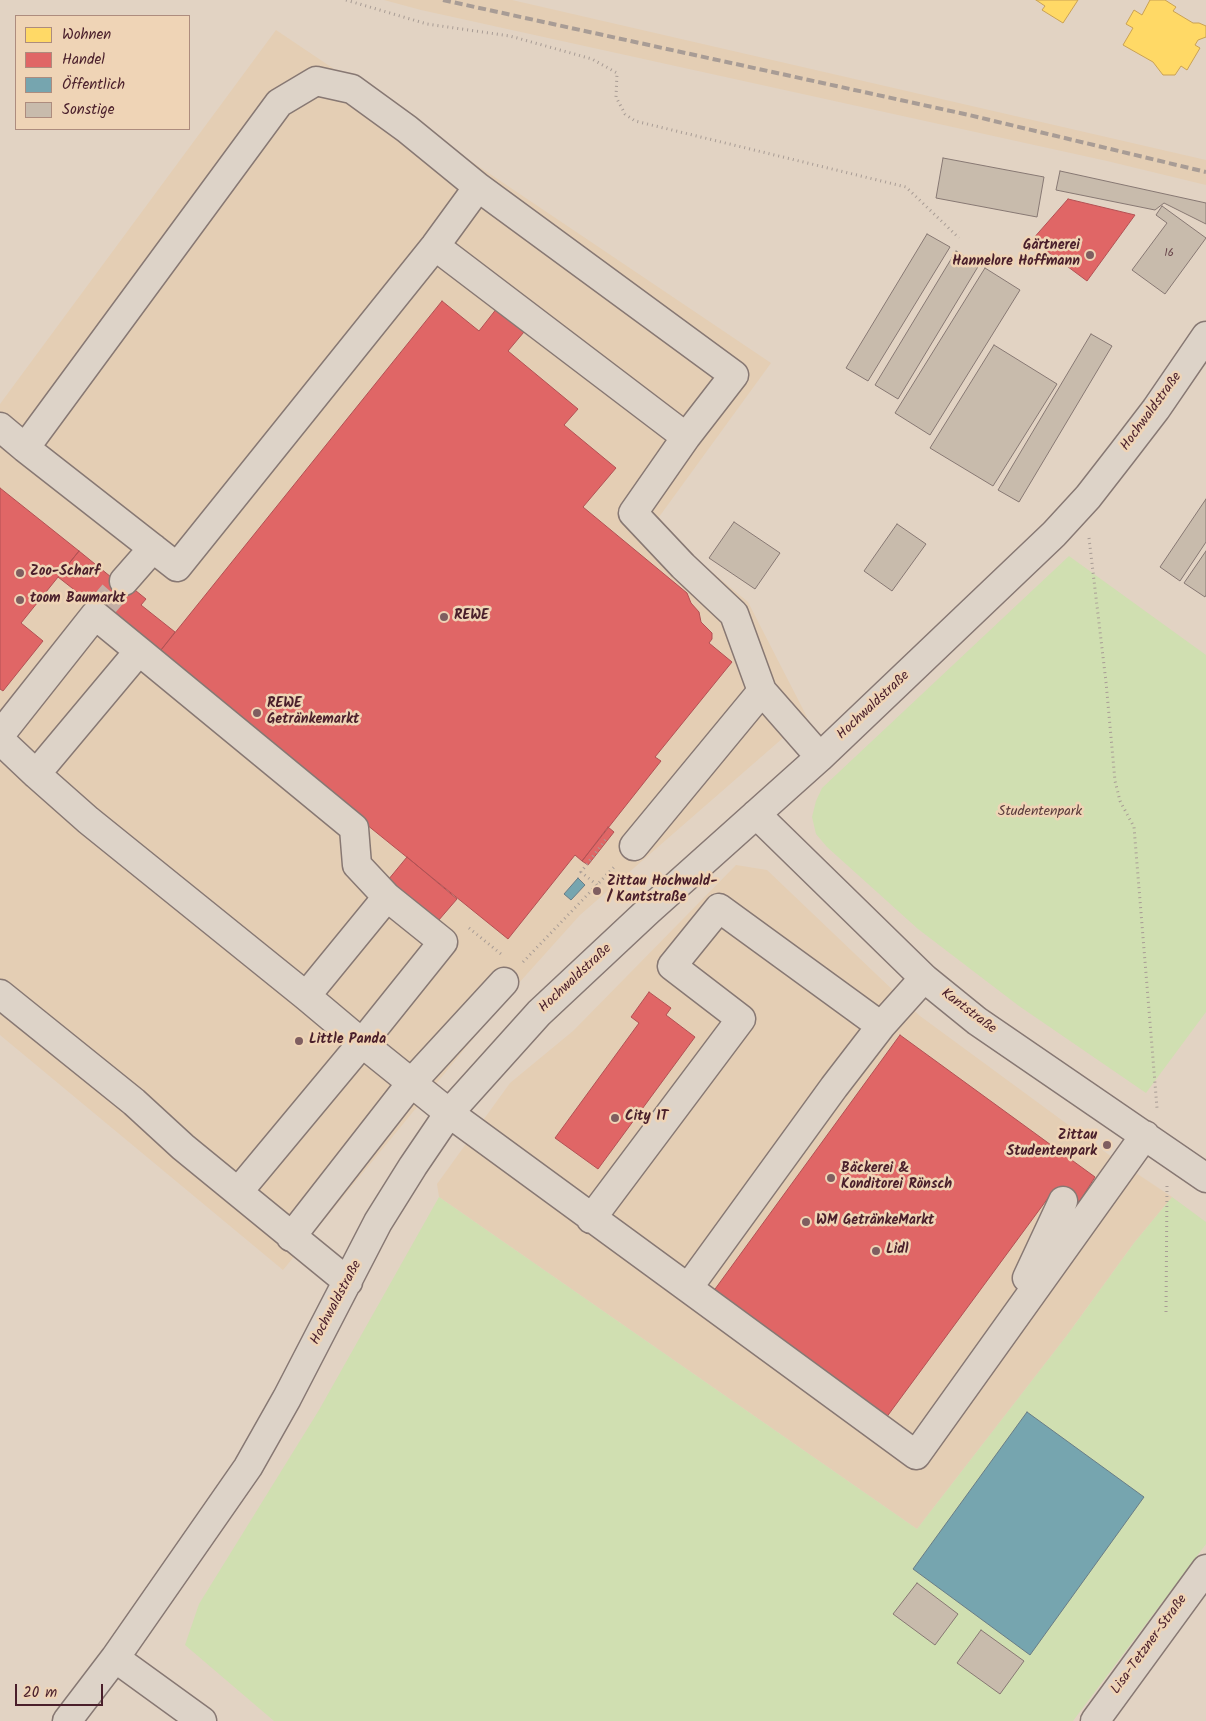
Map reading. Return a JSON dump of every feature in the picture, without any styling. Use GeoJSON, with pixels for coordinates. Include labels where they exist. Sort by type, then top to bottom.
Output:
{"type":"FeatureCollection","features":[{"type":"Feature","properties":{"kind":"street"},"geometry":{"type":"LineString","coordinates":[[25,448],[279,104],[316,82],[352,89],[407,129],[478,187],[734,375],[686,437],[633,513],[683,566],[734,614],[762,691],[820,757]]}},
{"type":"Feature","properties":{"kind":"street"},"geometry":{"type":"LineString","coordinates":[[0,428],[177,567],[435,246],[478,187]]}},
{"type":"Feature","properties":{"kind":"street"},"geometry":{"type":"LineString","coordinates":[[435,246],[686,437]]}},
{"type":"Feature","properties":{"kind":"street","name":"Hochwaldstraße"},"geometry":{"type":"LineString","coordinates":[[68,1721],[115,1658],[248,1467],[287,1398],[383,1214],[449,1113],[539,1013],[648,911],[820,757],[1054,534],[1088,497],[1156,409],[1206,336]]}},
{"type":"Feature","properties":{"kind":"street"},"geometry":{"type":"LineString","coordinates":[[124,581],[153,548]]}},
{"type":"Feature","properties":{"kind":"street"},"geometry":{"type":"LineString","coordinates":[[0,735],[95,615],[354,828],[358,865],[387,897],[443,942],[238,1192]]}},
{"type":"Feature","properties":{"kind":"street"},"geometry":{"type":"LineString","coordinates":[[36,774],[139,651]]}},
{"type":"Feature","properties":{"kind":"street"},"geometry":{"type":"LineString","coordinates":[[634,846],[762,691]]}},
{"type":"Feature","properties":{"kind":"street"},"geometry":{"type":"LineString","coordinates":[[0,740],[88,820],[449,1113],[916,1455],[1151,1125]]}},
{"type":"Feature","properties":{"kind":"street","name":"Kantstraße"},"geometry":{"type":"LineString","coordinates":[[756,814],[924,978],[977,1021],[1151,1125],[1181,1160],[1206,1178]]}},
{"type":"Feature","properties":{"kind":"street"},"geometry":{"type":"LineString","coordinates":[[306,996],[387,897]]}},
{"type":"Feature","properties":{"kind":"street"},"geometry":{"type":"LineString","coordinates":[[591,1218],[741,1019],[672,966],[719,908],[881,1026]]}},
{"type":"Feature","properties":{"kind":"street"},"geometry":{"type":"LineString","coordinates":[[291,1237],[412,1082],[511,975]]}},
{"type":"Feature","properties":{"kind":"street"},"geometry":{"type":"LineString","coordinates":[[688,1288],[828,1095],[881,1026],[924,978]]}},
{"type":"Feature","properties":{"kind":"street"},"geometry":{"type":"LineString","coordinates":[[0,994],[134,1102],[183,1147],[348,1282]]}},
{"type":"Feature","properties":{"kind":"street"},"geometry":{"type":"LineString","coordinates":[[998,1341],[1063,1201]]}},
{"type":"Feature","properties":{"kind":"street","name":"Lisa-Tetzner-Straße"},"geometry":{"type":"LineString","coordinates":[[1094,1721],[1206,1569]]}},
{"type":"Feature","properties":{"kind":"street"},"geometry":{"type":"LineString","coordinates":[[115,1658],[202,1721]]}},
{"type":"Feature","properties":{"kind":"path"},"geometry":{"type":"LineString","coordinates":[[346,0],[427,24],[510,36],[592,59],[617,73],[616,97],[625,114],[635,120],[906,187],[959,238]]}},
{"type":"Feature","properties":{"kind":"path"},"geometry":{"type":"LineString","coordinates":[[1088,497],[1090,516],[1088,532],[1106,682],[1115,781],[1120,801],[1134,827],[1151,1125]]}},
{"type":"Feature","properties":{"kind":"path"},"geometry":{"type":"LineString","coordinates":[[511,975],[634,846]]}},
{"type":"Feature","properties":{"kind":"path"},"geometry":{"type":"LineString","coordinates":[[598,850],[581,872],[598,885]]}},
{"type":"Feature","properties":{"kind":"path"},"geometry":{"type":"LineString","coordinates":[[1166,1312],[1167,1181],[1181,1160]]}},
{"type":"Feature","properties":{"kind":"shaded area"},"geometry":{"type":"Polygon","coordinates":[[[384,0],[512,0],[1206,160],[1206,185],[1107,161],[421,10],[384,0]]]}},
{"type":"Feature","properties":{"kind":"shaded area"},"geometry":{"type":"Polygon","coordinates":[[[276,30],[771,363],[659,517],[678,544],[748,602],[807,717],[580,915],[518,984],[283,1270],[0,1035],[0,404],[276,30]]]}},
{"type":"Feature","properties":{"kind":"shaded area"},"geometry":{"type":"Polygon","coordinates":[[[736,865],[767,870],[920,1016],[1112,1157],[1172,1197],[1134,1243],[1068,1334],[917,1529],[439,1197],[437,1184],[510,1083],[573,1031],[736,865]]]}},
{"type":"Feature","properties":{"kind":"green space","name":"Studentenpark"},"geometry":{"type":"Polygon","coordinates":[[[1069,556],[1206,655],[1206,1012],[1146,1093],[1019,1006],[918,929],[827,847],[816,834],[812,817],[822,788],[1069,556]]]}},
{"type":"Feature","properties":{"kind":"green space"},"geometry":{"type":"Polygon","coordinates":[[[439,1197],[917,1529],[1068,1334],[1134,1243],[1172,1197],[1206,1222],[1206,1544],[1073,1721],[274,1721],[185,1645],[199,1604],[319,1410],[439,1197]]]}},
{"type":"Feature","properties":{"kind":"building: Wohnen"},"geometry":{"type":"Polygon","coordinates":[[[1036,0],[1078,0],[1063,23],[1042,10],[1045,6],[1036,0]]]}},
{"type":"Feature","properties":{"kind":"building: Wohnen"},"geometry":{"type":"Polygon","coordinates":[[[1150,0],[1165,0],[1176,7],[1173,11],[1193,23],[1206,26],[1206,37],[1198,40],[1195,45],[1200,48],[1187,70],[1181,66],[1175,75],[1163,75],[1153,62],[1123,45],[1133,28],[1126,24],[1134,10],[1142,15],[1150,0]]]}},
{"type":"Feature","properties":{"kind":"building: Handel"},"geometry":{"type":"Polygon","coordinates":[[[1068,199],[1135,215],[1087,281],[1032,240],[1068,199]]]}},
{"type":"Feature","properties":{"kind":"building: Handel","name":"REWE"},"geometry":{"type":"Polygon","coordinates":[[[442,301],[479,331],[501,303],[529,326],[508,351],[578,409],[564,425],[616,468],[583,507],[687,593],[691,603],[699,612],[701,622],[712,633],[712,639],[709,643],[732,662],[655,757],[661,761],[582,861],[575,855],[508,939],[157,655],[442,301]]]}},
{"type":"Feature","properties":{"kind":"building: Handel","name":"toom Baumarkt"},"geometry":{"type":"Polygon","coordinates":[[[0,488],[79,551],[21,623],[43,641],[3,691],[0,689],[0,488]]]}},
{"type":"Feature","properties":{"kind":"building: Handel"},"geometry":{"type":"Polygon","coordinates":[[[79,551],[111,577],[114,573],[146,599],[141,605],[175,632],[157,655],[58,577],[79,551]]]}},
{"type":"Feature","properties":{"kind":"building: Handel"},"geometry":{"type":"Polygon","coordinates":[[[608,827],[614,832],[588,865],[582,861],[608,827]]]}},
{"type":"Feature","properties":{"kind":"building: Handel"},"geometry":{"type":"Polygon","coordinates":[[[407,857],[457,899],[438,921],[388,880],[407,857]]]}},
{"type":"Feature","properties":{"kind":"building: Handel"},"geometry":{"type":"Polygon","coordinates":[[[649,992],[671,1008],[666,1015],[695,1037],[598,1169],[555,1138],[639,1023],[631,1017],[649,992]]]}},
{"type":"Feature","properties":{"kind":"building: Handel","name":"Lidl"},"geometry":{"type":"Polygon","coordinates":[[[900,1035],[1095,1177],[1076,1207],[1051,1194],[883,1422],[710,1296],[900,1035]]]}},
{"type":"Feature","properties":{"kind":"building: Öffentlich"},"geometry":{"type":"Polygon","coordinates":[[[578,878],[585,885],[571,900],[564,894],[578,878]]]}},
{"type":"Feature","properties":{"kind":"building: Öffentlich"},"geometry":{"type":"Polygon","coordinates":[[[1027,1412],[1144,1497],[1030,1655],[913,1569],[1027,1412]]]}},
{"type":"Feature","properties":{"kind":"building: Sonstige"},"geometry":{"type":"Polygon","coordinates":[[[943,158],[1044,177],[1037,217],[936,198],[943,158]]]}},
{"type":"Feature","properties":{"kind":"building: Sonstige"},"geometry":{"type":"Polygon","coordinates":[[[1060,171],[1206,203],[1206,224],[1164,203],[1155,210],[1056,190],[1060,171]]]}},
{"type":"Feature","properties":{"kind":"building: Sonstige"},"geometry":{"type":"Polygon","coordinates":[[[1162,206],[1206,238],[1165,294],[1132,270],[1167,223],[1156,215],[1162,206]]]}},
{"type":"Feature","properties":{"kind":"building: Sonstige"},"geometry":{"type":"Polygon","coordinates":[[[927,234],[950,247],[868,381],[846,368],[927,234]]]}},
{"type":"Feature","properties":{"kind":"building: Sonstige"},"geometry":{"type":"Polygon","coordinates":[[[956,251],[979,265],[898,399],[875,385],[956,251]]]}},
{"type":"Feature","properties":{"kind":"building: Sonstige"},"geometry":{"type":"Polygon","coordinates":[[[985,268],[1020,290],[930,435],[895,413],[985,268]]]}},
{"type":"Feature","properties":{"kind":"building: Sonstige"},"geometry":{"type":"Polygon","coordinates":[[[1091,334],[1112,346],[1019,502],[998,490],[1091,334]]]}},
{"type":"Feature","properties":{"kind":"building: Sonstige"},"geometry":{"type":"Polygon","coordinates":[[[994,345],[1057,384],[993,486],[930,448],[994,345]]]}},
{"type":"Feature","properties":{"kind":"building: Sonstige"},"geometry":{"type":"Polygon","coordinates":[[[1206,499],[1206,542],[1180,581],[1160,567],[1206,499]]]}},
{"type":"Feature","properties":{"kind":"building: Sonstige"},"geometry":{"type":"Polygon","coordinates":[[[734,522],[780,553],[755,589],[709,558],[734,522]]]}},
{"type":"Feature","properties":{"kind":"building: Sonstige"},"geometry":{"type":"Polygon","coordinates":[[[897,524],[926,544],[892,591],[864,571],[897,524]]]}},
{"type":"Feature","properties":{"kind":"building: Sonstige"},"geometry":{"type":"Polygon","coordinates":[[[1206,551],[1206,595],[1205,597],[1184,583],[1206,551]]]}},
{"type":"Feature","properties":{"kind":"building: Sonstige"},"geometry":{"type":"Polygon","coordinates":[[[917,1583],[958,1614],[935,1645],[893,1614],[917,1583]]]}},
{"type":"Feature","properties":{"kind":"building: Sonstige"},"geometry":{"type":"Polygon","coordinates":[[[981,1630],[1024,1661],[1000,1694],[957,1663],[981,1630]]]}},
{"type":"Feature","properties":{"kind":"tunnel"},"geometry":{"type":"LineString","coordinates":[[95,615],[124,581]]}},
{"type":"Feature","properties":{"kind":"railway"},"geometry":{"type":"LineString","coordinates":[[443,0],[969,115],[1206,172]]}},
{"type":"Feature","properties":{"kind":"place","name":"Gärtnerei Hannelore Hoffmann"},"geometry":{"type":"Point","coordinates":[1090,255]}},
{"type":"Feature","properties":{"kind":"place","name":"Zoo-Scharf"},"geometry":{"type":"Point","coordinates":[20,573]}},
{"type":"Feature","properties":{"kind":"place","name":"toom Baumarkt"},"geometry":{"type":"Point","coordinates":[20,600]}},
{"type":"Feature","properties":{"kind":"place","name":"REWE"},"geometry":{"type":"Point","coordinates":[444,617]}},
{"type":"Feature","properties":{"kind":"place","name":"REWE Getränkemarkt"},"geometry":{"type":"Point","coordinates":[257,713]}},
{"type":"Feature","properties":{"kind":"place","name":"Zittau Hochwald- / Kantstraße"},"geometry":{"type":"Point","coordinates":[597,891]}},
{"type":"Feature","properties":{"kind":"place","name":"Little Panda"},"geometry":{"type":"Point","coordinates":[299,1041]}},
{"type":"Feature","properties":{"kind":"place","name":"City IT"},"geometry":{"type":"Point","coordinates":[615,1118]}},
{"type":"Feature","properties":{"kind":"place","name":"Zittau Studentenpark"},"geometry":{"type":"Point","coordinates":[1107,1145]}},
{"type":"Feature","properties":{"kind":"place","name":"Bäckerei & Konditorei Rönsch"},"geometry":{"type":"Point","coordinates":[831,1178]}},
{"type":"Feature","properties":{"kind":"place","name":"WM GetränkeMarkt"},"geometry":{"type":"Point","coordinates":[806,1222]}},
{"type":"Feature","properties":{"kind":"place","name":"Lidl"},"geometry":{"type":"Point","coordinates":[876,1251]}}]}
